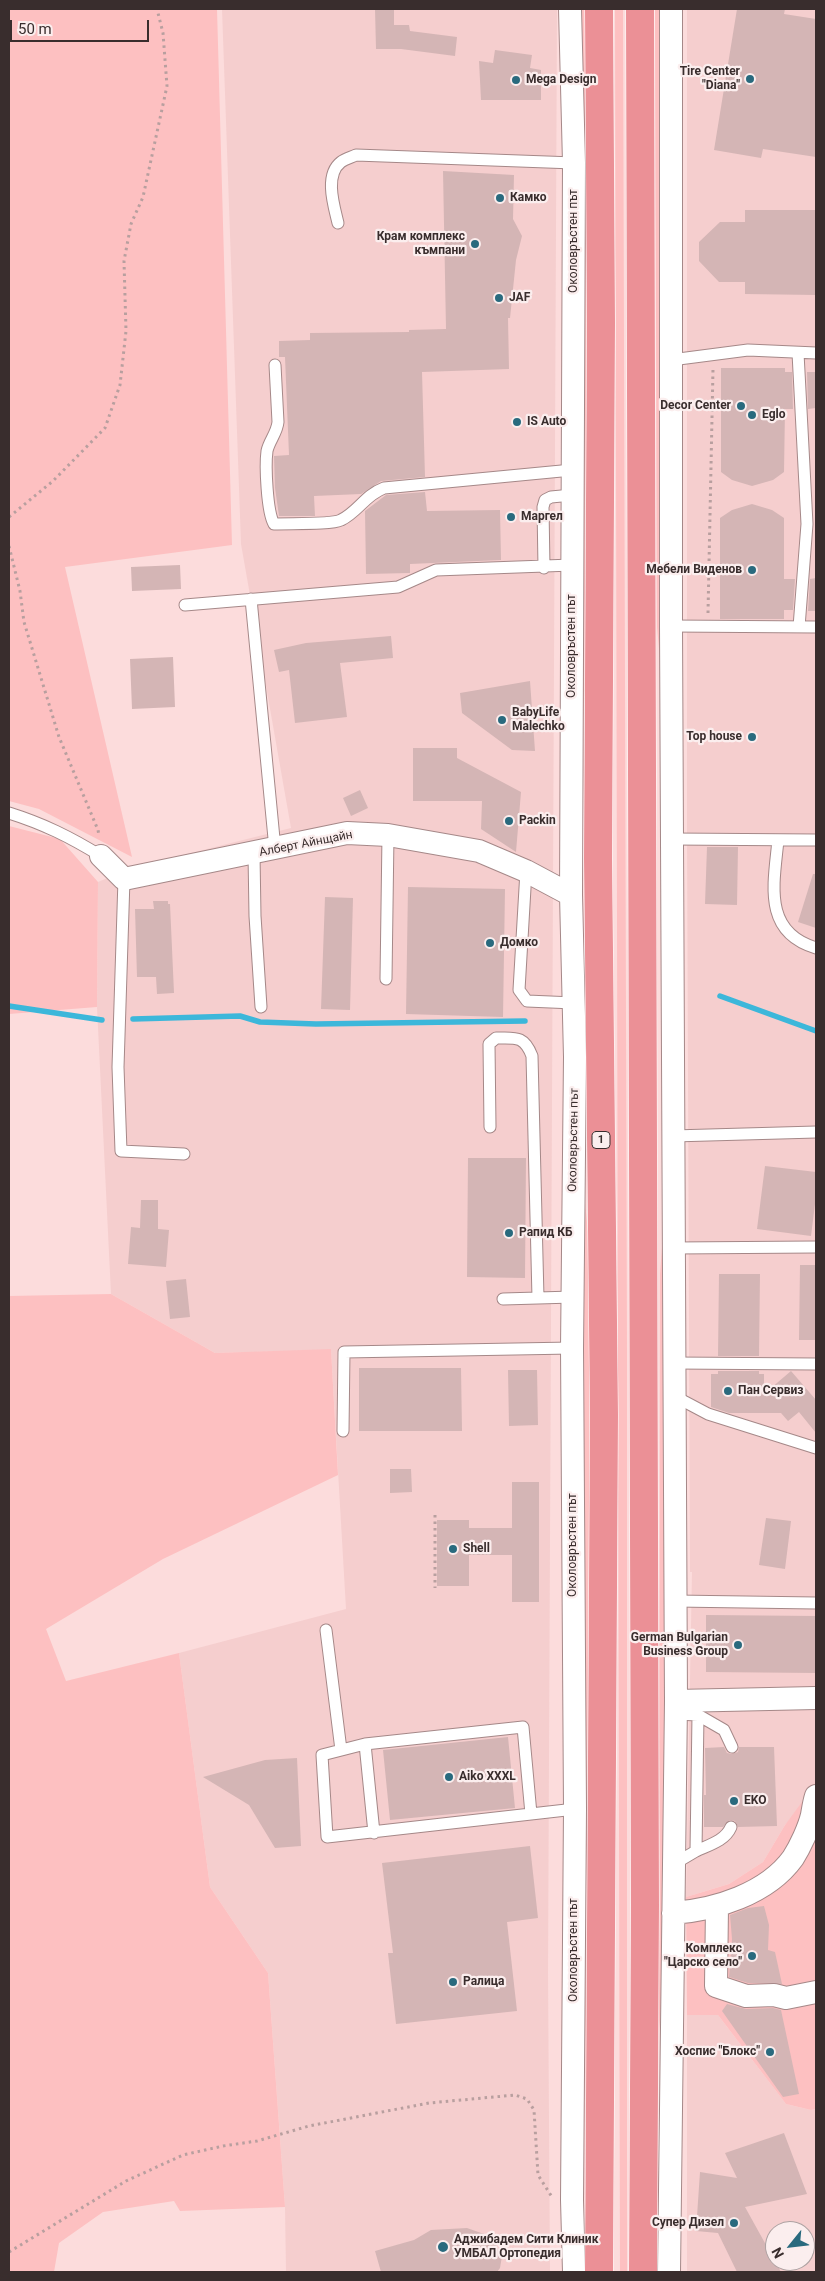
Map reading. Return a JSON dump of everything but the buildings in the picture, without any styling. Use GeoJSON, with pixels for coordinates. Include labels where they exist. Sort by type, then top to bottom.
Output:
{"type":"FeatureCollection","features":[{"type":"Feature","properties":{"kind":"highway","name":"Околовръстен път"},"geometry":{"type":"LineString","coordinates":[[599,9],[601,332],[598,858],[604,1415],[599,2272]]}},
{"type":"Feature","properties":{"kind":"highway"},"geometry":{"type":"LineString","coordinates":[[640,9],[645,1844],[642,2147],[643,2272]]}},
{"type":"Feature","properties":{"kind":"highway"},"geometry":{"type":"LineString","coordinates":[[642,2147],[662,2272]]}},
{"type":"Feature","properties":{"kind":"street","name":"Околовръстен път"},"geometry":{"type":"LineString","coordinates":[[570,9],[574,164],[571,895],[575,1057],[572,1348],[575,1809],[572,2200],[574,2272]]}},
{"type":"Feature","properties":{"kind":"street"},"geometry":{"type":"LineString","coordinates":[[668,2272],[675,1708],[671,9]]}},
{"type":"Feature","properties":{"kind":"street","name":"Алберт Айнщайн"},"geometry":{"type":"LineString","coordinates":[[124,879],[347,833],[388,835],[479,851],[526,871],[571,895]]}},
{"type":"Feature","properties":{"kind":"street"},"geometry":{"type":"LineString","coordinates":[[101,856],[124,879]]}},
{"type":"Feature","properties":{"kind":"street"},"geometry":{"type":"LineString","coordinates":[[675,1708],[816,1698]]}},
{"type":"Feature","properties":{"kind":"street"},"geometry":{"type":"LineString","coordinates":[[673,1914],[717,1906],[748,1893],[774,1878],[793,1857],[812,1817],[816,1796]]}},
{"type":"Feature","properties":{"kind":"street"},"geometry":{"type":"LineString","coordinates":[[717,1906],[716,1986],[746,1996],[774,1995],[786,1998],[816,1992]]}},
{"type":"Feature","properties":{"kind":"lane"},"geometry":{"type":"LineString","coordinates":[[338,223],[332,200],[332,179],[340,162],[356,156],[574,164]]}},
{"type":"Feature","properties":{"kind":"lane"},"geometry":{"type":"LineString","coordinates":[[671,360],[713,353],[748,350],[816,353]]}},
{"type":"Feature","properties":{"kind":"lane"},"geometry":{"type":"LineString","coordinates":[[798,353],[807,524],[799,626]]}},
{"type":"Feature","properties":{"kind":"lane"},"geometry":{"type":"LineString","coordinates":[[275,365],[278,422],[277,431],[270,442],[267,452],[268,506],[274,524],[339,521],[366,497],[384,488],[572,470]]}},
{"type":"Feature","properties":{"kind":"lane"},"geometry":{"type":"LineString","coordinates":[[544,568],[543,507],[545,500],[551,497],[572,495]]}},
{"type":"Feature","properties":{"kind":"lane"},"geometry":{"type":"LineString","coordinates":[[185,604],[398,587],[436,570],[544,568],[572,565]]}},
{"type":"Feature","properties":{"kind":"lane"},"geometry":{"type":"LineString","coordinates":[[251,599],[264,851],[255,916],[261,1007]]}},
{"type":"Feature","properties":{"kind":"lane"},"geometry":{"type":"LineString","coordinates":[[671,626],[816,627]]}},
{"type":"Feature","properties":{"kind":"lane"},"geometry":{"type":"LineString","coordinates":[[9,813],[39,822],[65,834],[101,856]]}},
{"type":"Feature","properties":{"kind":"lane"},"geometry":{"type":"LineString","coordinates":[[386,979],[388,835]]}},
{"type":"Feature","properties":{"kind":"lane"},"geometry":{"type":"LineString","coordinates":[[672,839],[816,840]]}},
{"type":"Feature","properties":{"kind":"lane"},"geometry":{"type":"LineString","coordinates":[[778,840],[773,899],[784,928],[804,944],[816,948]]}},
{"type":"Feature","properties":{"kind":"lane"},"geometry":{"type":"LineString","coordinates":[[526,871],[518,990],[527,1001],[574,1003]]}},
{"type":"Feature","properties":{"kind":"lane"},"geometry":{"type":"LineString","coordinates":[[124,879],[118,1067],[121,1151],[184,1154]]}},
{"type":"Feature","properties":{"kind":"lane"},"geometry":{"type":"LineString","coordinates":[[490,1127],[489,1044],[496,1038],[517,1038],[527,1044],[532,1056],[538,1298]]}},
{"type":"Feature","properties":{"kind":"lane"},"geometry":{"type":"LineString","coordinates":[[673,1136],[816,1132]]}},
{"type":"Feature","properties":{"kind":"lane"},"geometry":{"type":"LineString","coordinates":[[674,1248],[816,1247]]}},
{"type":"Feature","properties":{"kind":"lane"},"geometry":{"type":"LineString","coordinates":[[504,1299],[573,1297]]}},
{"type":"Feature","properties":{"kind":"lane"},"geometry":{"type":"LineString","coordinates":[[343,1431],[344,1352],[572,1348]]}},
{"type":"Feature","properties":{"kind":"lane"},"geometry":{"type":"LineString","coordinates":[[674,1363],[816,1364]]}},
{"type":"Feature","properties":{"kind":"lane"},"geometry":{"type":"LineString","coordinates":[[674,1396],[708,1414],[816,1448]]}},
{"type":"Feature","properties":{"kind":"lane"},"geometry":{"type":"LineString","coordinates":[[675,1601],[816,1603]]}},
{"type":"Feature","properties":{"kind":"lane"},"geometry":{"type":"LineString","coordinates":[[326,1630],[341,1750]]}},
{"type":"Feature","properties":{"kind":"lane"},"geometry":{"type":"LineString","coordinates":[[675,1708],[698,1715],[724,1730],[732,1747]]}},
{"type":"Feature","properties":{"kind":"lane"},"geometry":{"type":"LineString","coordinates":[[696,1851],[698,1715]]}},
{"type":"Feature","properties":{"kind":"lane"},"geometry":{"type":"LineString","coordinates":[[531,1814],[523,1727],[365,1744],[322,1755],[327,1837],[374,1832],[575,1809]]}},
{"type":"Feature","properties":{"kind":"lane"},"geometry":{"type":"LineString","coordinates":[[365,1744],[374,1832]]}},
{"type":"Feature","properties":{"kind":"lane"},"geometry":{"type":"LineString","coordinates":[[674,1864],[719,1840],[728,1834],[730,1827]]}},
{"type":"Feature","properties":{"kind":"path"},"geometry":{"type":"LineString","coordinates":[[9,517],[53,481],[105,428],[120,385],[126,331],[124,261],[131,224],[143,197],[167,86],[163,33],[157,9]]}},
{"type":"Feature","properties":{"kind":"path"},"geometry":{"type":"LineString","coordinates":[[708,626],[713,353]]}},
{"type":"Feature","properties":{"kind":"path"},"geometry":{"type":"LineString","coordinates":[[9,546],[20,591],[24,622],[34,656],[59,737],[98,830],[101,856]]}},
{"type":"Feature","properties":{"kind":"path"},"geometry":{"type":"LineString","coordinates":[[435,1515],[435,1588]]}},
{"type":"Feature","properties":{"kind":"path"},"geometry":{"type":"LineString","coordinates":[[9,2252],[126,2181],[183,2155],[257,2141],[310,2126],[429,2103],[478,2097],[515,2094],[527,2100],[534,2110],[538,2175],[554,2199],[572,2200]]}},
{"type":"Feature","properties":{"kind":"shaded area"},"geometry":{"type":"Polygon","coordinates":[[[9,9],[217,9],[232,545],[65,567],[132,857],[39,809],[9,801],[9,9]]]}},
{"type":"Feature","properties":{"kind":"shaded area"},"geometry":{"type":"Polygon","coordinates":[[[222,9],[557,9],[548,1971],[550,2272],[286,2272],[285,2207],[268,1973],[210,1887],[179,1653],[346,1609],[331,1350],[215,1353],[111,1294],[97,1007],[98,882],[131,868],[291,828],[241,544],[222,9]]]}},
{"type":"Feature","properties":{"kind":"shaded area"},"geometry":{"type":"Polygon","coordinates":[[[582,9],[589,9],[590,617],[583,720],[582,9]]]}},
{"type":"Feature","properties":{"kind":"shaded area"},"geometry":{"type":"Polygon","coordinates":[[[615,9],[623,9],[627,1351],[627,2272],[620,2272],[615,9]]]}},
{"type":"Feature","properties":{"kind":"shaded area"},"geometry":{"type":"Polygon","coordinates":[[[655,9],[663,9],[665,712],[657,627],[655,9]]]}},
{"type":"Feature","properties":{"kind":"shaded area"},"geometry":{"type":"Polygon","coordinates":[[[687,9],[816,9],[816,1790],[785,1825],[763,1862],[729,1884],[686,1897],[692,1572],[690,1572],[687,829],[687,9]]]}},
{"type":"Feature","properties":{"kind":"shaded area"},"geometry":{"type":"Polygon","coordinates":[[[9,826],[60,839],[98,882],[97,1007],[9,1014],[9,826]]]}},
{"type":"Feature","properties":{"kind":"shaded area"},"geometry":{"type":"Polygon","coordinates":[[[667,1181],[668,1919],[659,2032],[660,1274],[667,1181]]]}},
{"type":"Feature","properties":{"kind":"shaded area"},"geometry":{"type":"Polygon","coordinates":[[[583,1183],[592,1271],[591,2229],[585,2272],[583,1183]]]}},
{"type":"Feature","properties":{"kind":"shaded area"},"geometry":{"type":"Polygon","coordinates":[[[111,1294],[215,1353],[331,1349],[338,1475],[163,1559],[46,1629],[66,1681],[179,1653],[210,1887],[268,1973],[285,2207],[180,2211],[174,2201],[103,2212],[59,2243],[54,2272],[9,2272],[9,1296],[111,1294]]]}},
{"type":"Feature","properties":{"kind":"shaded area","name":"Комплекс \"Царско село\""},"geometry":{"type":"Polygon","coordinates":[[[816,1790],[816,2109],[811,2110],[786,2104],[718,2015],[687,2015],[686,1897],[729,1884],[763,1862],[785,1825],[805,1798],[816,1790]]]}},
{"type":"Feature","properties":{"kind":"shaded area"},"geometry":{"type":"Polygon","coordinates":[[[687,2015],[718,2015],[786,2104],[811,2110],[816,2109],[816,2272],[687,2272],[687,2015]]]}},
{"type":"Feature","properties":{"kind":"waterway"},"geometry":{"type":"LineString","coordinates":[[720,996],[816,1031]]}},
{"type":"Feature","properties":{"kind":"waterway"},"geometry":{"type":"LineString","coordinates":[[9,1006],[102,1020]]}},
{"type":"Feature","properties":{"kind":"waterway"},"geometry":{"type":"LineString","coordinates":[[133,1019],[240,1016],[260,1022],[316,1024],[525,1021]]}},
{"type":"Feature","properties":{"kind":"place","name":"Tire Center \"Diana\""},"geometry":{"type":"Point","coordinates":[750,79]}},
{"type":"Feature","properties":{"kind":"place","name":"Mega Design"},"geometry":{"type":"Point","coordinates":[516,80]}},
{"type":"Feature","properties":{"kind":"place","name":"Камко"},"geometry":{"type":"Point","coordinates":[500,198]}},
{"type":"Feature","properties":{"kind":"place","name":"Крам комплекс къмпани"},"geometry":{"type":"Point","coordinates":[475,244]}},
{"type":"Feature","properties":{"kind":"place","name":"JAF"},"geometry":{"type":"Point","coordinates":[499,298]}},
{"type":"Feature","properties":{"kind":"place","name":"Decor Center"},"geometry":{"type":"Point","coordinates":[741,406]}},
{"type":"Feature","properties":{"kind":"place","name":"Eglo"},"geometry":{"type":"Point","coordinates":[752,415]}},
{"type":"Feature","properties":{"kind":"place","name":"IS Auto"},"geometry":{"type":"Point","coordinates":[517,422]}},
{"type":"Feature","properties":{"kind":"place","name":"Маргел"},"geometry":{"type":"Point","coordinates":[511,517]}},
{"type":"Feature","properties":{"kind":"place","name":"Мебели Виденов"},"geometry":{"type":"Point","coordinates":[752,570]}},
{"type":"Feature","properties":{"kind":"place","name":"BabyLife Malechko"},"geometry":{"type":"Point","coordinates":[502,720]}},
{"type":"Feature","properties":{"kind":"place","name":"Top house"},"geometry":{"type":"Point","coordinates":[752,737]}},
{"type":"Feature","properties":{"kind":"place","name":"Packin"},"geometry":{"type":"Point","coordinates":[509,821]}},
{"type":"Feature","properties":{"kind":"place","name":"Домко"},"geometry":{"type":"Point","coordinates":[490,943]}},
{"type":"Feature","properties":{"kind":"place","name":"Рапид КБ"},"geometry":{"type":"Point","coordinates":[509,1233]}},
{"type":"Feature","properties":{"kind":"place","name":"Пан Сервиз"},"geometry":{"type":"Point","coordinates":[728,1391]}},
{"type":"Feature","properties":{"kind":"place","name":"Shell"},"geometry":{"type":"Point","coordinates":[453,1549]}},
{"type":"Feature","properties":{"kind":"place","name":"German Bulgarian Business Group"},"geometry":{"type":"Point","coordinates":[738,1645]}},
{"type":"Feature","properties":{"kind":"place","name":"Aiko XXXL"},"geometry":{"type":"Point","coordinates":[449,1777]}},
{"type":"Feature","properties":{"kind":"place","name":"EKO"},"geometry":{"type":"Point","coordinates":[734,1801]}},
{"type":"Feature","properties":{"kind":"place","name":"Комплекс \"Царско село\""},"geometry":{"type":"Point","coordinates":[752,1956]}},
{"type":"Feature","properties":{"kind":"place","name":"Ралица"},"geometry":{"type":"Point","coordinates":[453,1982]}},
{"type":"Feature","properties":{"kind":"place","name":"Хоспис \"Блокс\""},"geometry":{"type":"Point","coordinates":[770,2052]}},
{"type":"Feature","properties":{"kind":"place","name":"Супер Дизел"},"geometry":{"type":"Point","coordinates":[734,2223]}},
{"type":"Feature","properties":{"kind":"place","name":"Аджибадем Сити Клиник УМБАЛ Ортопедия"},"geometry":{"type":"Point","coordinates":[443,2247]}}]}
